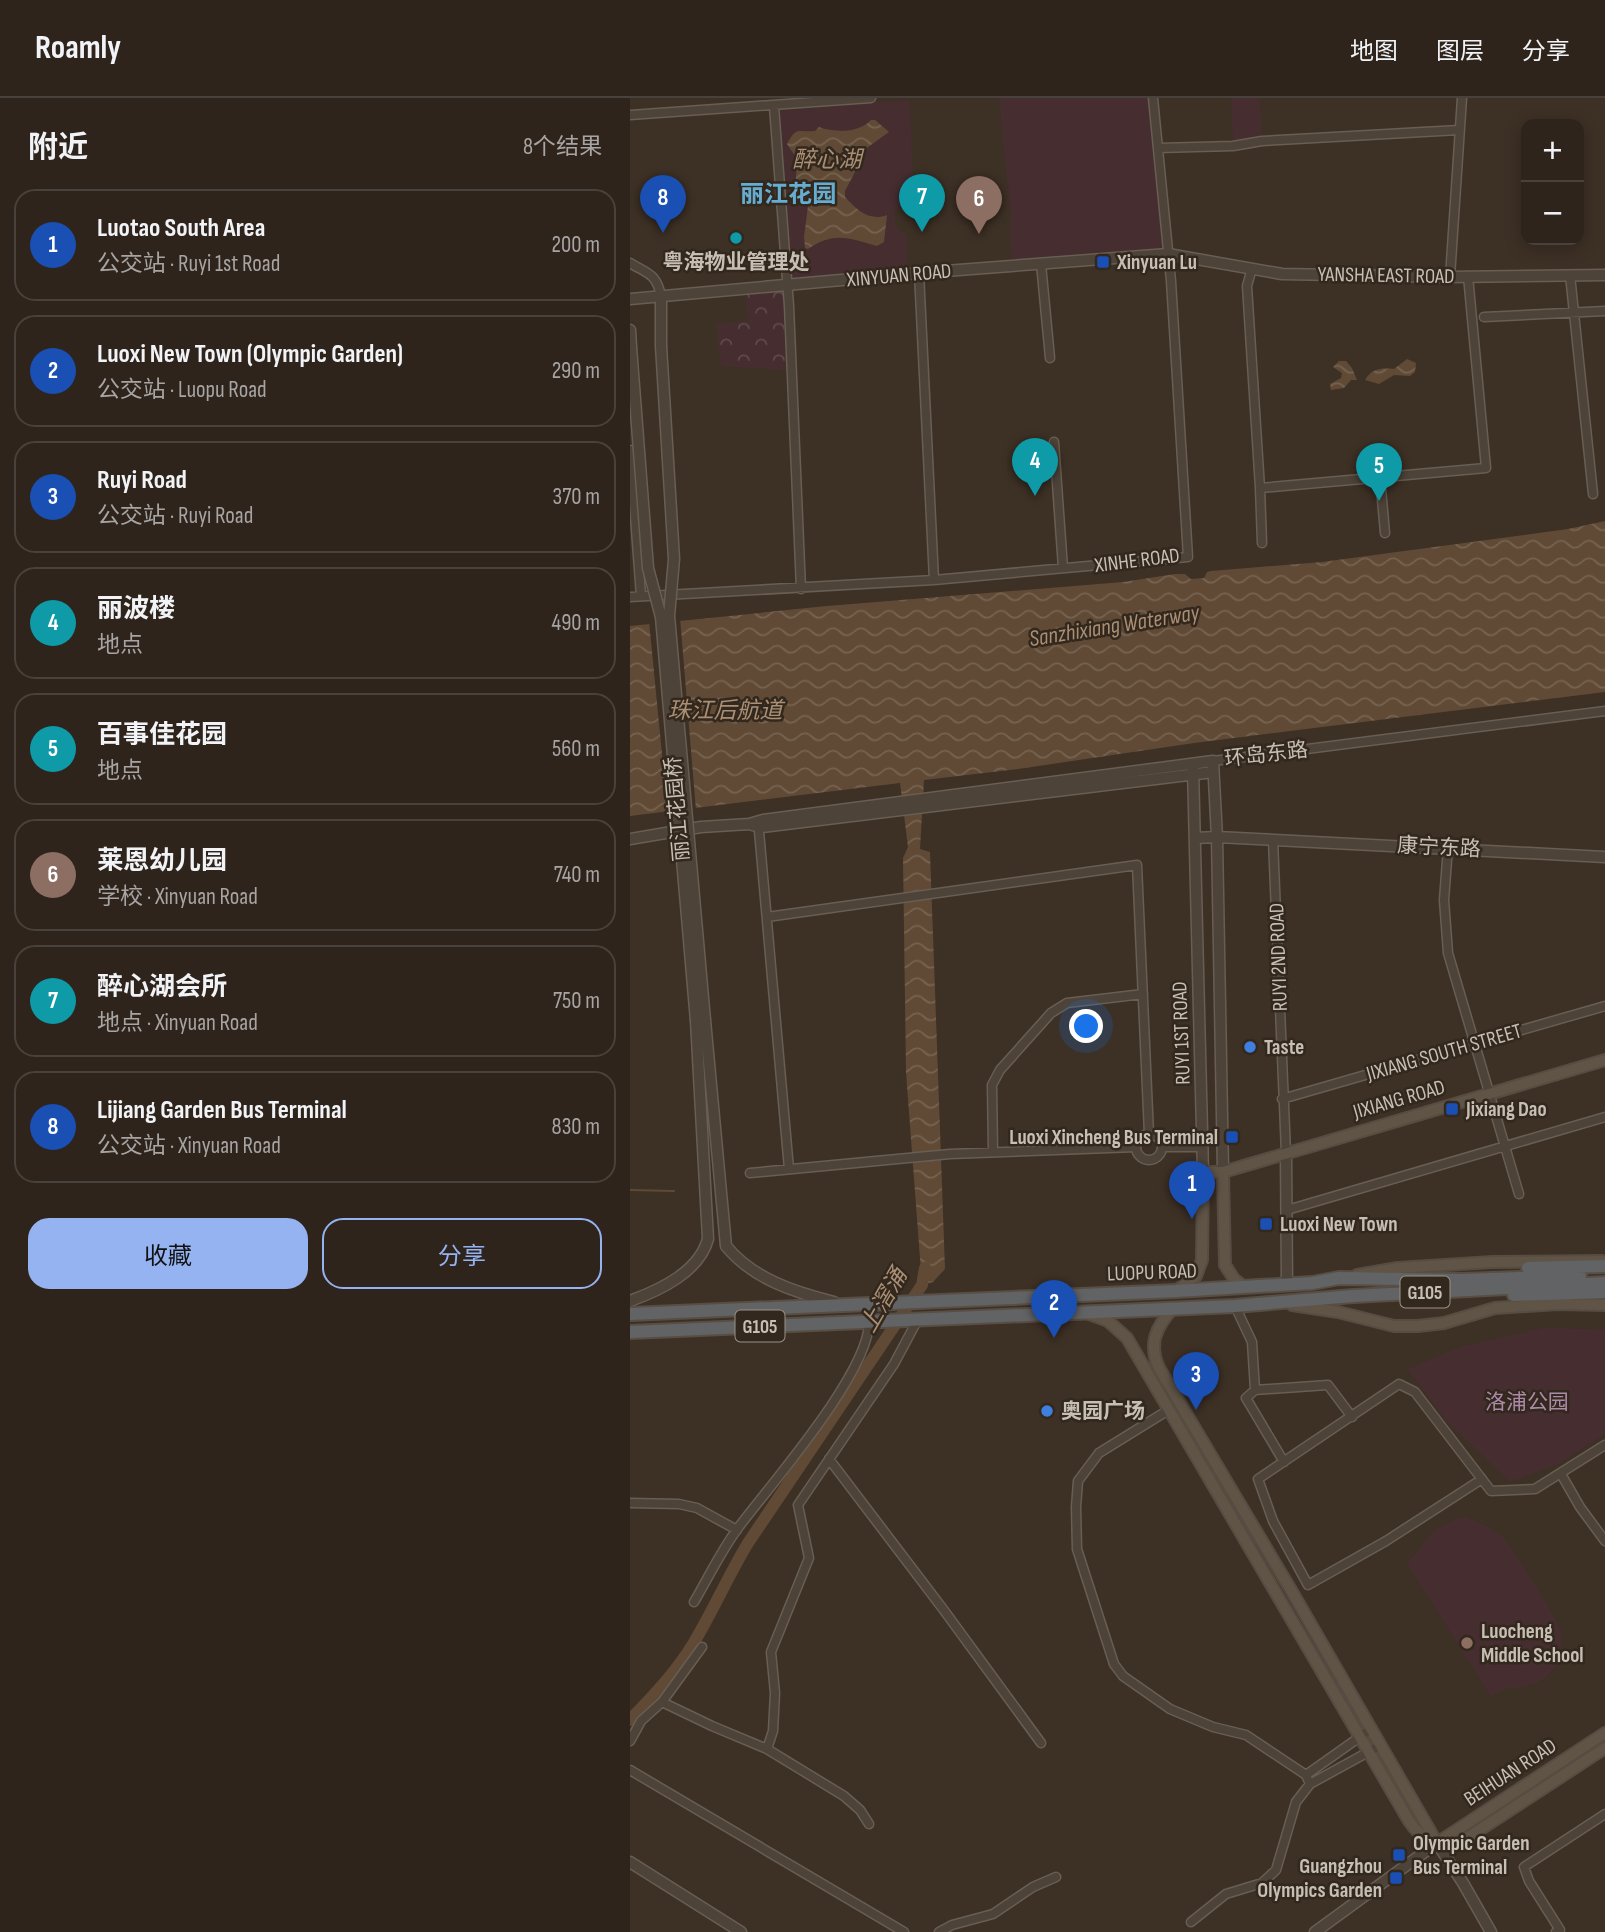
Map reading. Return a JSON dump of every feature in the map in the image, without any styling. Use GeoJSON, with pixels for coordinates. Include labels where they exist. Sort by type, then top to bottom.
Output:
{"type":"FeatureCollection","features":[{"type":"Feature","properties":{"kind":"highway"},"geometry":{"type":"LineString","coordinates":[[1569,1279],[1605,1266]]}},
{"type":"Feature","properties":{"kind":"highway"},"geometry":{"type":"LineString","coordinates":[[1282,1303],[1605,1276]]}},
{"type":"Feature","properties":{"kind":"highway","name":"LUOPU ROAD"},"geometry":{"type":"LineString","coordinates":[[630,1314],[1176,1291],[1287,1285],[1339,1278]]}},
{"type":"Feature","properties":{"kind":"highway"},"geometry":{"type":"LineString","coordinates":[[1339,1278],[1569,1279],[1605,1283]]}},
{"type":"Feature","properties":{"kind":"highway"},"geometry":{"type":"LineString","coordinates":[[1569,1279],[1605,1292]]}},
{"type":"Feature","properties":{"kind":"highway","name":"LUOPU ROAD"},"geometry":{"type":"LineString","coordinates":[[630,1332],[1282,1303]]}},
{"type":"Feature","properties":{"kind":"main road","name":"JIXIANG ROAD"},"geometry":{"type":"LineString","coordinates":[[1203,1172],[1223,1172],[1605,1060]]}},
{"type":"Feature","properties":{"kind":"main road","name":"RUYI 1ST ROAD"},"geometry":{"type":"LineString","coordinates":[[1176,1291],[1196,1276],[1202,1260],[1203,1172]]}},
{"type":"Feature","properties":{"kind":"main road","name":"RUYI 1ST ROAD"},"geometry":{"type":"LineString","coordinates":[[1223,1172],[1225,1265],[1234,1279],[1244,1287]]}},
{"type":"Feature","properties":{"kind":"main road","name":"LUOPU ROAD"},"geometry":{"type":"LineString","coordinates":[[1339,1278],[1398,1268],[1480,1262],[1605,1261]]}},
{"type":"Feature","properties":{"kind":"main road","name":"LUOPU ROAD"},"geometry":{"type":"LineString","coordinates":[[1282,1303],[1338,1312],[1394,1326],[1444,1323],[1495,1308],[1558,1304],[1605,1305]]}},
{"type":"Feature","properties":{"kind":"main road"},"geometry":{"type":"LineString","coordinates":[[1173,1308],[1156,1330],[1153,1340],[1155,1360],[1437,1843]]}},
{"type":"Feature","properties":{"kind":"main road"},"geometry":{"type":"LineString","coordinates":[[1083,1312],[1108,1321],[1121,1331],[1170,1409],[1417,1832],[1437,1843]]}},
{"type":"Feature","properties":{"kind":"main road","name":"BEIHUAN ROAD"},"geometry":{"type":"LineString","coordinates":[[1437,1843],[1605,1733]]}},
{"type":"Feature","properties":{"kind":"main road","name":"BEIHUAN ROAD"},"geometry":{"type":"LineString","coordinates":[[1437,1843],[1450,1846],[1458,1844],[1605,1748]]}},
{"type":"Feature","properties":{"kind":"street"},"geometry":{"type":"LineString","coordinates":[[630,115],[871,98]]}},
{"type":"Feature","properties":{"kind":"street","name":"XINHE ROAD"},"geometry":{"type":"LineString","coordinates":[[630,597],[934,580],[1188,557],[1168,254],[1153,98]]}},
{"type":"Feature","properties":{"kind":"street"},"geometry":{"type":"LineString","coordinates":[[1450,277],[1462,98]]}},
{"type":"Feature","properties":{"kind":"street"},"geometry":{"type":"LineString","coordinates":[[774,106],[787,285],[801,589]]}},
{"type":"Feature","properties":{"kind":"street"},"geometry":{"type":"LineString","coordinates":[[1158,148],[1233,146],[1262,141],[1459,130]]}},
{"type":"Feature","properties":{"kind":"street","name":"XINYUAN ROAD"},"geometry":{"type":"LineString","coordinates":[[630,299],[1168,254]]}},
{"type":"Feature","properties":{"kind":"street","name":"YANSHA EAST ROAD"},"geometry":{"type":"LineString","coordinates":[[1168,254],[1282,274],[1450,277],[1605,275]]}},
{"type":"Feature","properties":{"kind":"street"},"geometry":{"type":"LineString","coordinates":[[630,263],[653,277],[661,296]]}},
{"type":"Feature","properties":{"kind":"street"},"geometry":{"type":"LineString","coordinates":[[1041,264],[1050,358]]}},
{"type":"Feature","properties":{"kind":"street"},"geometry":{"type":"LineString","coordinates":[[1252,268],[1247,286],[1262,543]]}},
{"type":"Feature","properties":{"kind":"street"},"geometry":{"type":"LineString","coordinates":[[919,273],[934,580]]}},
{"type":"Feature","properties":{"kind":"street"},"geometry":{"type":"LineString","coordinates":[[1570,275],[1593,494]]}},
{"type":"Feature","properties":{"kind":"street"},"geometry":{"type":"LineString","coordinates":[[1260,488],[1486,468],[1468,276]]}},
{"type":"Feature","properties":{"kind":"street","name":"丽江花园桥"},"geometry":{"type":"LineString","coordinates":[[661,296],[674,559],[669,616],[700,1021]]}},
{"type":"Feature","properties":{"kind":"street"},"geometry":{"type":"LineString","coordinates":[[1485,317],[1605,311]]}},
{"type":"Feature","properties":{"kind":"street","name":"丽江花园桥"},"geometry":{"type":"LineString","coordinates":[[630,330],[648,568],[661,617],[700,1021]]}},
{"type":"Feature","properties":{"kind":"street"},"geometry":{"type":"LineString","coordinates":[[1054,442],[1063,568]]}},
{"type":"Feature","properties":{"kind":"street"},"geometry":{"type":"LineString","coordinates":[[630,450],[641,596]]}},
{"type":"Feature","properties":{"kind":"street"},"geometry":{"type":"LineString","coordinates":[[1380,477],[1385,533]]}},
{"type":"Feature","properties":{"kind":"street","name":"环岛东路"},"geometry":{"type":"LineString","coordinates":[[630,839],[701,827],[899,807],[1193,769],[1213,761],[1605,711]]}},
{"type":"Feature","properties":{"kind":"street","name":"RUYI 1ST ROAD"},"geometry":{"type":"LineString","coordinates":[[1213,761],[1217,837],[1223,1172]]}},
{"type":"Feature","properties":{"kind":"street"},"geometry":{"type":"LineString","coordinates":[[1193,769],[1213,772]]}},
{"type":"Feature","properties":{"kind":"street","name":"RUYI 1ST ROAD"},"geometry":{"type":"LineString","coordinates":[[1193,769],[1203,1172]]}},
{"type":"Feature","properties":{"kind":"street"},"geometry":{"type":"LineString","coordinates":[[759,831],[789,1169]]}},
{"type":"Feature","properties":{"kind":"street","name":"康宁东路"},"geometry":{"type":"LineString","coordinates":[[1195,838],[1273,839],[1605,857]]}},
{"type":"Feature","properties":{"kind":"street","name":"RUYI 2ND ROAD"},"geometry":{"type":"LineString","coordinates":[[1273,839],[1286,1153],[1287,1285]]}},
{"type":"Feature","properties":{"kind":"street"},"geometry":{"type":"LineString","coordinates":[[1448,848],[1444,900],[1448,953],[1519,1194]]}},
{"type":"Feature","properties":{"kind":"street"},"geometry":{"type":"LineString","coordinates":[[767,918],[1137,864],[1149,1134]]}},
{"type":"Feature","properties":{"kind":"street"},"geometry":{"type":"LineString","coordinates":[[993,1152],[992,1085],[1000,1070],[1051,1013],[1067,1003],[1143,994]]}},
{"type":"Feature","properties":{"kind":"street","name":"JIXIANG SOUTH STREET"},"geometry":{"type":"LineString","coordinates":[[1282,1099],[1605,1006]]}},
{"type":"Feature","properties":{"kind":"street"},"geometry":{"type":"LineString","coordinates":[[630,1301],[656,1290],[683,1273],[705,1251],[708,1239],[700,1021]]}},
{"type":"Feature","properties":{"kind":"street"},"geometry":{"type":"LineString","coordinates":[[700,1021],[726,1246],[748,1267],[780,1286],[841,1304]]}},
{"type":"Feature","properties":{"kind":"street"},"geometry":{"type":"LineString","coordinates":[[1287,1210],[1605,1117]]}},
{"type":"Feature","properties":{"kind":"street"},"geometry":{"type":"LineString","coordinates":[[1149,1134],[1158,1138],[1162,1147],[1158,1157],[1149,1161],[1140,1157],[1136,1147],[1140,1138],[1149,1134]]}},
{"type":"Feature","properties":{"kind":"street"},"geometry":{"type":"LineString","coordinates":[[750,1173],[942,1154],[1136,1147]]}},
{"type":"Feature","properties":{"kind":"street"},"geometry":{"type":"LineString","coordinates":[[1162,1147],[1203,1147]]}},
{"type":"Feature","properties":{"kind":"street"},"geometry":{"type":"LineString","coordinates":[[1235,1306],[1252,1342],[1255,1390]]}},
{"type":"Feature","properties":{"kind":"street"},"geometry":{"type":"LineString","coordinates":[[767,1749],[773,1731],[775,1693],[771,1652],[808,1558],[798,1505],[894,1364],[918,1319]]}},
{"type":"Feature","properties":{"kind":"street"},"geometry":{"type":"LineString","coordinates":[[694,1602],[737,1530],[849,1379],[869,1335],[869,1321]]}},
{"type":"Feature","properties":{"kind":"street"},"geometry":{"type":"LineString","coordinates":[[1482,1479],[1386,1542],[1308,1585],[1273,1521],[1258,1479],[1399,1384],[1415,1392],[1482,1479],[1491,1491],[1535,1489],[1605,1445]]}},
{"type":"Feature","properties":{"kind":"street"},"geometry":{"type":"LineString","coordinates":[[1284,1462],[1245,1398],[1255,1390],[1328,1385],[1352,1416]]}},
{"type":"Feature","properties":{"kind":"street"},"geometry":{"type":"LineString","coordinates":[[1170,1409],[1099,1453],[1078,1481],[1077,1549],[1114,1664],[1124,1676],[1170,1709],[1213,1727],[1246,1734],[1306,1775],[1310,1784]]}},
{"type":"Feature","properties":{"kind":"street"},"geometry":{"type":"LineString","coordinates":[[829,1459],[1041,1743]]}},
{"type":"Feature","properties":{"kind":"street"},"geometry":{"type":"LineString","coordinates":[[1561,1474],[1580,1507],[1605,1541]]}},
{"type":"Feature","properties":{"kind":"street"},"geometry":{"type":"LineString","coordinates":[[630,1503],[679,1504],[697,1508],[737,1530]]}},
{"type":"Feature","properties":{"kind":"street"},"geometry":{"type":"LineString","coordinates":[[1276,1564],[1292,1554]]}},
{"type":"Feature","properties":{"kind":"street"},"geometry":{"type":"LineString","coordinates":[[630,1741],[641,1721],[662,1702],[702,1647]]}},
{"type":"Feature","properties":{"kind":"street"},"geometry":{"type":"LineString","coordinates":[[662,1702],[767,1749],[844,1796],[860,1810],[869,1824]]}},
{"type":"Feature","properties":{"kind":"street"},"geometry":{"type":"LineString","coordinates":[[1306,1775],[1371,1729]]}},
{"type":"Feature","properties":{"kind":"street"},"geometry":{"type":"LineString","coordinates":[[1191,1922],[1226,1894],[1262,1883],[1276,1870],[1296,1802],[1310,1784],[1381,1745]]}},
{"type":"Feature","properties":{"kind":"street"},"geometry":{"type":"LineString","coordinates":[[630,1770],[904,1932]]}},
{"type":"Feature","properties":{"kind":"street"},"geometry":{"type":"LineString","coordinates":[[1556,1932],[1560,1930],[1529,1881],[1524,1867],[1605,1814]]}},
{"type":"Feature","properties":{"kind":"street"},"geometry":{"type":"LineString","coordinates":[[1437,1843],[1456,1870],[1491,1932]]}},
{"type":"Feature","properties":{"kind":"street","name":"BEIHUAN ROAD"},"geometry":{"type":"LineString","coordinates":[[1315,1932],[1437,1843]]}},
{"type":"Feature","properties":{"kind":"street"},"geometry":{"type":"LineString","coordinates":[[630,1862],[741,1932]]}},
{"type":"Feature","properties":{"kind":"street"},"geometry":{"type":"LineString","coordinates":[[939,1932],[952,1925],[993,1914],[1033,1887],[1056,1877]]}},
{"type":"Feature","properties":{"kind":"green space"},"geometry":{"type":"Polygon","coordinates":[[[999,98],[1153,98],[1168,253],[1014,262],[999,98]]]}},
{"type":"Feature","properties":{"kind":"green space"},"geometry":{"type":"Polygon","coordinates":[[[1231,98],[1260,98],[1262,141],[1233,146],[1231,98]]]}},
{"type":"Feature","properties":{"kind":"green space"},"geometry":{"type":"Polygon","coordinates":[[[910,100],[914,203],[902,204],[895,211],[895,225],[906,235],[908,255],[905,269],[787,280],[774,111],[910,100]]]}},
{"type":"Feature","properties":{"kind":"green space"},"geometry":{"type":"Polygon","coordinates":[[[783,291],[786,370],[721,366],[716,324],[748,321],[746,295],[783,291]]]}},
{"type":"Feature","properties":{"kind":"green space","name":"洛浦公园"},"geometry":{"type":"Polygon","coordinates":[[[1546,1327],[1605,1330],[1605,1434],[1559,1464],[1510,1482],[1447,1422],[1407,1369],[1460,1347],[1546,1327]]]}},
{"type":"Feature","properties":{"kind":"green space"},"geometry":{"type":"Polygon","coordinates":[[[1465,1517],[1503,1537],[1543,1598],[1561,1635],[1559,1661],[1545,1678],[1538,1683],[1499,1692],[1491,1697],[1406,1562],[1438,1528],[1465,1517]]]}},
{"type":"Feature","properties":{"kind":"water","name":"醉心湖"},"geometry":{"type":"Polygon","coordinates":[[[875,120],[889,132],[868,147],[845,191],[845,197],[869,216],[887,215],[884,242],[877,246],[834,238],[805,248],[810,190],[796,179],[797,159],[787,144],[798,131],[815,131],[819,127],[846,131],[875,120]]]}},
{"type":"Feature","properties":{"kind":"water"},"geometry":{"type":"Polygon","coordinates":[[[1407,359],[1416,363],[1415,372],[1410,376],[1394,375],[1379,384],[1365,380],[1374,371],[1394,369],[1407,359]]]}},
{"type":"Feature","properties":{"kind":"water"},"geometry":{"type":"Polygon","coordinates":[[[1339,361],[1346,361],[1357,380],[1351,380],[1344,388],[1331,390],[1330,384],[1341,378],[1342,373],[1333,367],[1339,361]]]}},
{"type":"Feature","properties":{"kind":"water","name":"珠江后航道"},"geometry":{"type":"Polygon","coordinates":[[[1605,521],[1605,692],[924,780],[920,849],[930,852],[945,1269],[933,1282],[922,1285],[906,1072],[903,858],[908,847],[900,783],[630,816],[630,626],[827,606],[1123,582],[1175,574],[1185,574],[1191,579],[1204,578],[1207,572],[1211,571],[1322,562],[1568,529],[1605,521]]]}},
{"type":"Feature","properties":{"kind":"pier"},"geometry":{"type":"Polygon","coordinates":[[[680,618],[696,811],[668,815],[649,621],[680,618]]]}},
{"type":"Feature","properties":{"kind":"waterway"},"geometry":{"type":"LineString","coordinates":[[630,1190],[674,1191]]}},
{"type":"Feature","properties":{"kind":"waterway","name":"上滘涌"},"geometry":{"type":"LineString","coordinates":[[630,1720],[686,1654],[748,1543],[922,1285],[925,1268]]}},
{"type":"Feature","properties":{"kind":"place","name":"醉心湖会所"},"geometry":{"type":"Point","coordinates":[922,232]}},
{"type":"Feature","properties":{"kind":"place","name":"Lijiang Garden Bus Terminal"},"geometry":{"type":"Point","coordinates":[663,233]}},
{"type":"Feature","properties":{"kind":"place","name":"莱恩幼儿园"},"geometry":{"type":"Point","coordinates":[979,234]}},
{"type":"Feature","properties":{"kind":"place","name":"粤海物业管理处"},"geometry":{"type":"Point","coordinates":[736,238]}},
{"type":"Feature","properties":{"kind":"place","name":"Xinyuan Lu"},"geometry":{"type":"Point","coordinates":[1103,262]}},
{"type":"Feature","properties":{"kind":"place","name":"丽波楼"},"geometry":{"type":"Point","coordinates":[1035,496]}},
{"type":"Feature","properties":{"kind":"place","name":"百事佳花园"},"geometry":{"type":"Point","coordinates":[1379,501]}},
{"type":"Feature","properties":{"kind":"place","name":"Taste"},"geometry":{"type":"Point","coordinates":[1250,1047]}},
{"type":"Feature","properties":{"kind":"place","name":"Jixiang Dao"},"geometry":{"type":"Point","coordinates":[1452,1109]}},
{"type":"Feature","properties":{"kind":"place","name":"Luoxi Xincheng Bus Terminal"},"geometry":{"type":"Point","coordinates":[1232,1137]}},
{"type":"Feature","properties":{"kind":"place","name":"Luotao South Area"},"geometry":{"type":"Point","coordinates":[1192,1219]}},
{"type":"Feature","properties":{"kind":"place","name":"Luoxi New Town"},"geometry":{"type":"Point","coordinates":[1266,1224]}},
{"type":"Feature","properties":{"kind":"place","name":"Luoxi New Town (Olympic Garden)"},"geometry":{"type":"Point","coordinates":[1054,1338]}},
{"type":"Feature","properties":{"kind":"place","name":"Ruyi Road"},"geometry":{"type":"Point","coordinates":[1196,1410]}},
{"type":"Feature","properties":{"kind":"place","name":"奥园广场"},"geometry":{"type":"Point","coordinates":[1047,1411]}},
{"type":"Feature","properties":{"kind":"place","name":"Luocheng Middle School"},"geometry":{"type":"Point","coordinates":[1467,1643]}},
{"type":"Feature","properties":{"kind":"place","name":"Olympic Garden Bus Terminal"},"geometry":{"type":"Point","coordinates":[1399,1855]}},
{"type":"Feature","properties":{"kind":"place","name":"Guangzhou Olympics Garden"},"geometry":{"type":"Point","coordinates":[1396,1878]}},
{"type":"Feature","properties":{"kind":"district","name":"丽江花园"},"geometry":{"type":"Point","coordinates":[788,194]}},
{"type":"Feature","properties":{"kind":"water label","name":"Sanzhixiang Waterway"},"geometry":{"type":"Point","coordinates":[1114,625]}}]}
